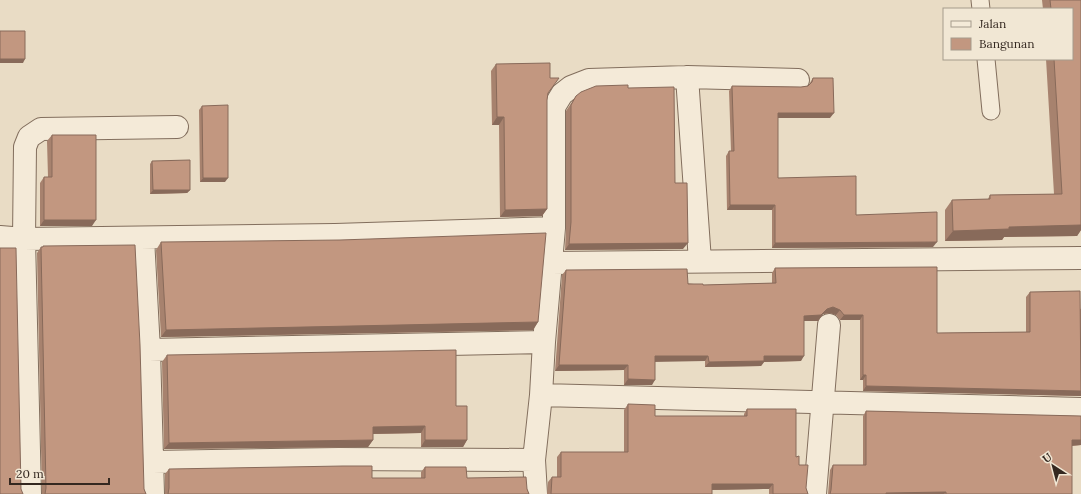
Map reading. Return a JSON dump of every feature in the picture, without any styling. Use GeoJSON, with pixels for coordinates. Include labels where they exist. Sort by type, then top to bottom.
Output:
{"type":"FeatureCollection","features":[{"type":"Feature","properties":{"kind":"street"},"geometry":{"type":"LineString","coordinates":[[687,78],[700,262]]}},
{"type":"Feature","properties":{"kind":"street"},"geometry":{"type":"LineString","coordinates":[[536,494],[534,460],[541,395],[554,228],[554,107],[562,94],[571,86],[589,80],[687,78],[798,80]]}},
{"type":"Feature","properties":{"kind":"street"},"geometry":{"type":"LineString","coordinates":[[30,494],[24,238],[25,147],[29,137],[41,129],[177,127]]}},
{"type":"Feature","properties":{"kind":"street"},"geometry":{"type":"LineString","coordinates":[[0,237],[143,238],[335,235],[554,228]]}},
{"type":"Feature","properties":{"kind":"street"},"geometry":{"type":"LineString","coordinates":[[143,238],[149,350],[153,494]]}},
{"type":"Feature","properties":{"kind":"street"},"geometry":{"type":"LineString","coordinates":[[551,263],[1081,258]]}},
{"type":"Feature","properties":{"kind":"street"},"geometry":{"type":"LineString","coordinates":[[815,494],[824,402],[829,325]]}},
{"type":"Feature","properties":{"kind":"street"},"geometry":{"type":"LineString","coordinates":[[149,350],[544,342]]}},
{"type":"Feature","properties":{"kind":"street"},"geometry":{"type":"LineString","coordinates":[[541,395],[1081,409]]}},
{"type":"Feature","properties":{"kind":"street"},"geometry":{"type":"LineString","coordinates":[[153,462],[339,459],[534,460]]}},
{"type":"Feature","properties":{"kind":"lane"},"geometry":{"type":"LineString","coordinates":[[986,60],[990,111]]}},
{"type":"Feature","properties":{"kind":"building"},"geometry":{"type":"Polygon","coordinates":[[[1050,0],[1081,0],[1081,225],[1009,227],[1009,229],[953,231],[952,200],[990,199],[990,195],[1062,194],[1054,60],[1073,60],[1073,8],[1051,8],[1050,0]]]}},
{"type":"Feature","properties":{"kind":"building"},"geometry":{"type":"Polygon","coordinates":[[[0,31],[25,31],[25,59],[0,59],[0,31]]]}},
{"type":"Feature","properties":{"kind":"building"},"geometry":{"type":"Polygon","coordinates":[[[550,63],[550,78],[559,78],[548,93],[547,100],[547,209],[505,210],[504,117],[497,117],[496,64],[550,63]]]}},
{"type":"Feature","properties":{"kind":"building"},"geometry":{"type":"Polygon","coordinates":[[[813,78],[833,78],[834,113],[778,113],[778,178],[856,176],[856,215],[937,212],[937,242],[775,243],[775,205],[730,205],[729,151],[734,151],[732,86],[801,87],[808,86],[812,82],[813,78]]]}},
{"type":"Feature","properties":{"kind":"building"},"geometry":{"type":"Polygon","coordinates":[[[628,85],[628,88],[674,87],[675,183],[687,183],[688,243],[569,244],[571,222],[571,105],[576,96],[581,92],[596,86],[628,85]]]}},
{"type":"Feature","properties":{"kind":"building"},"geometry":{"type":"Polygon","coordinates":[[[228,105],[228,178],[203,178],[202,106],[228,105]]]}},
{"type":"Feature","properties":{"kind":"building"},"geometry":{"type":"Polygon","coordinates":[[[52,135],[96,135],[96,220],[44,220],[44,177],[52,177],[52,135]]]}},
{"type":"Feature","properties":{"kind":"building"},"geometry":{"type":"Polygon","coordinates":[[[190,160],[190,190],[153,190],[152,161],[190,160]]]}},
{"type":"Feature","properties":{"kind":"building"},"geometry":{"type":"Polygon","coordinates":[[[546,233],[538,322],[166,330],[161,242],[340,240],[546,233]]]}},
{"type":"Feature","properties":{"kind":"building"},"geometry":{"type":"Polygon","coordinates":[[[135,245],[140,345],[144,489],[146,494],[45,494],[41,247],[135,245]]]}},
{"type":"Feature","properties":{"kind":"building"},"geometry":{"type":"Polygon","coordinates":[[[0,248],[16,248],[21,489],[23,494],[0,494],[0,248]]]}},
{"type":"Feature","properties":{"kind":"building"},"geometry":{"type":"Polygon","coordinates":[[[937,267],[937,333],[1030,332],[1030,292],[1080,291],[1081,391],[866,386],[866,375],[863,375],[863,315],[844,315],[840,310],[833,307],[827,309],[821,315],[804,316],[804,356],[764,356],[764,361],[709,362],[708,356],[655,356],[655,380],[628,379],[628,365],[559,365],[566,270],[687,269],[688,284],[703,285],[776,283],[775,268],[937,267]]]}},
{"type":"Feature","properties":{"kind":"building"},"geometry":{"type":"Polygon","coordinates":[[[456,350],[456,406],[467,406],[467,440],[425,440],[425,426],[373,427],[373,440],[169,443],[167,355],[456,350]]]}},
{"type":"Feature","properties":{"kind":"building"},"geometry":{"type":"Polygon","coordinates":[[[628,404],[655,405],[655,416],[747,416],[747,409],[796,409],[796,457],[799,456],[799,465],[808,465],[806,488],[808,494],[773,494],[773,484],[712,484],[712,494],[551,494],[552,477],[561,477],[561,452],[628,452],[628,404]]]}},
{"type":"Feature","properties":{"kind":"building"},"geometry":{"type":"Polygon","coordinates":[[[866,411],[1081,416],[1081,440],[1072,440],[1072,494],[946,494],[946,492],[830,494],[833,465],[866,465],[866,411]]]}},
{"type":"Feature","properties":{"kind":"building"},"geometry":{"type":"Polygon","coordinates":[[[372,466],[372,478],[425,478],[425,467],[466,467],[467,478],[526,477],[529,494],[168,494],[169,469],[372,466]]]}}]}
